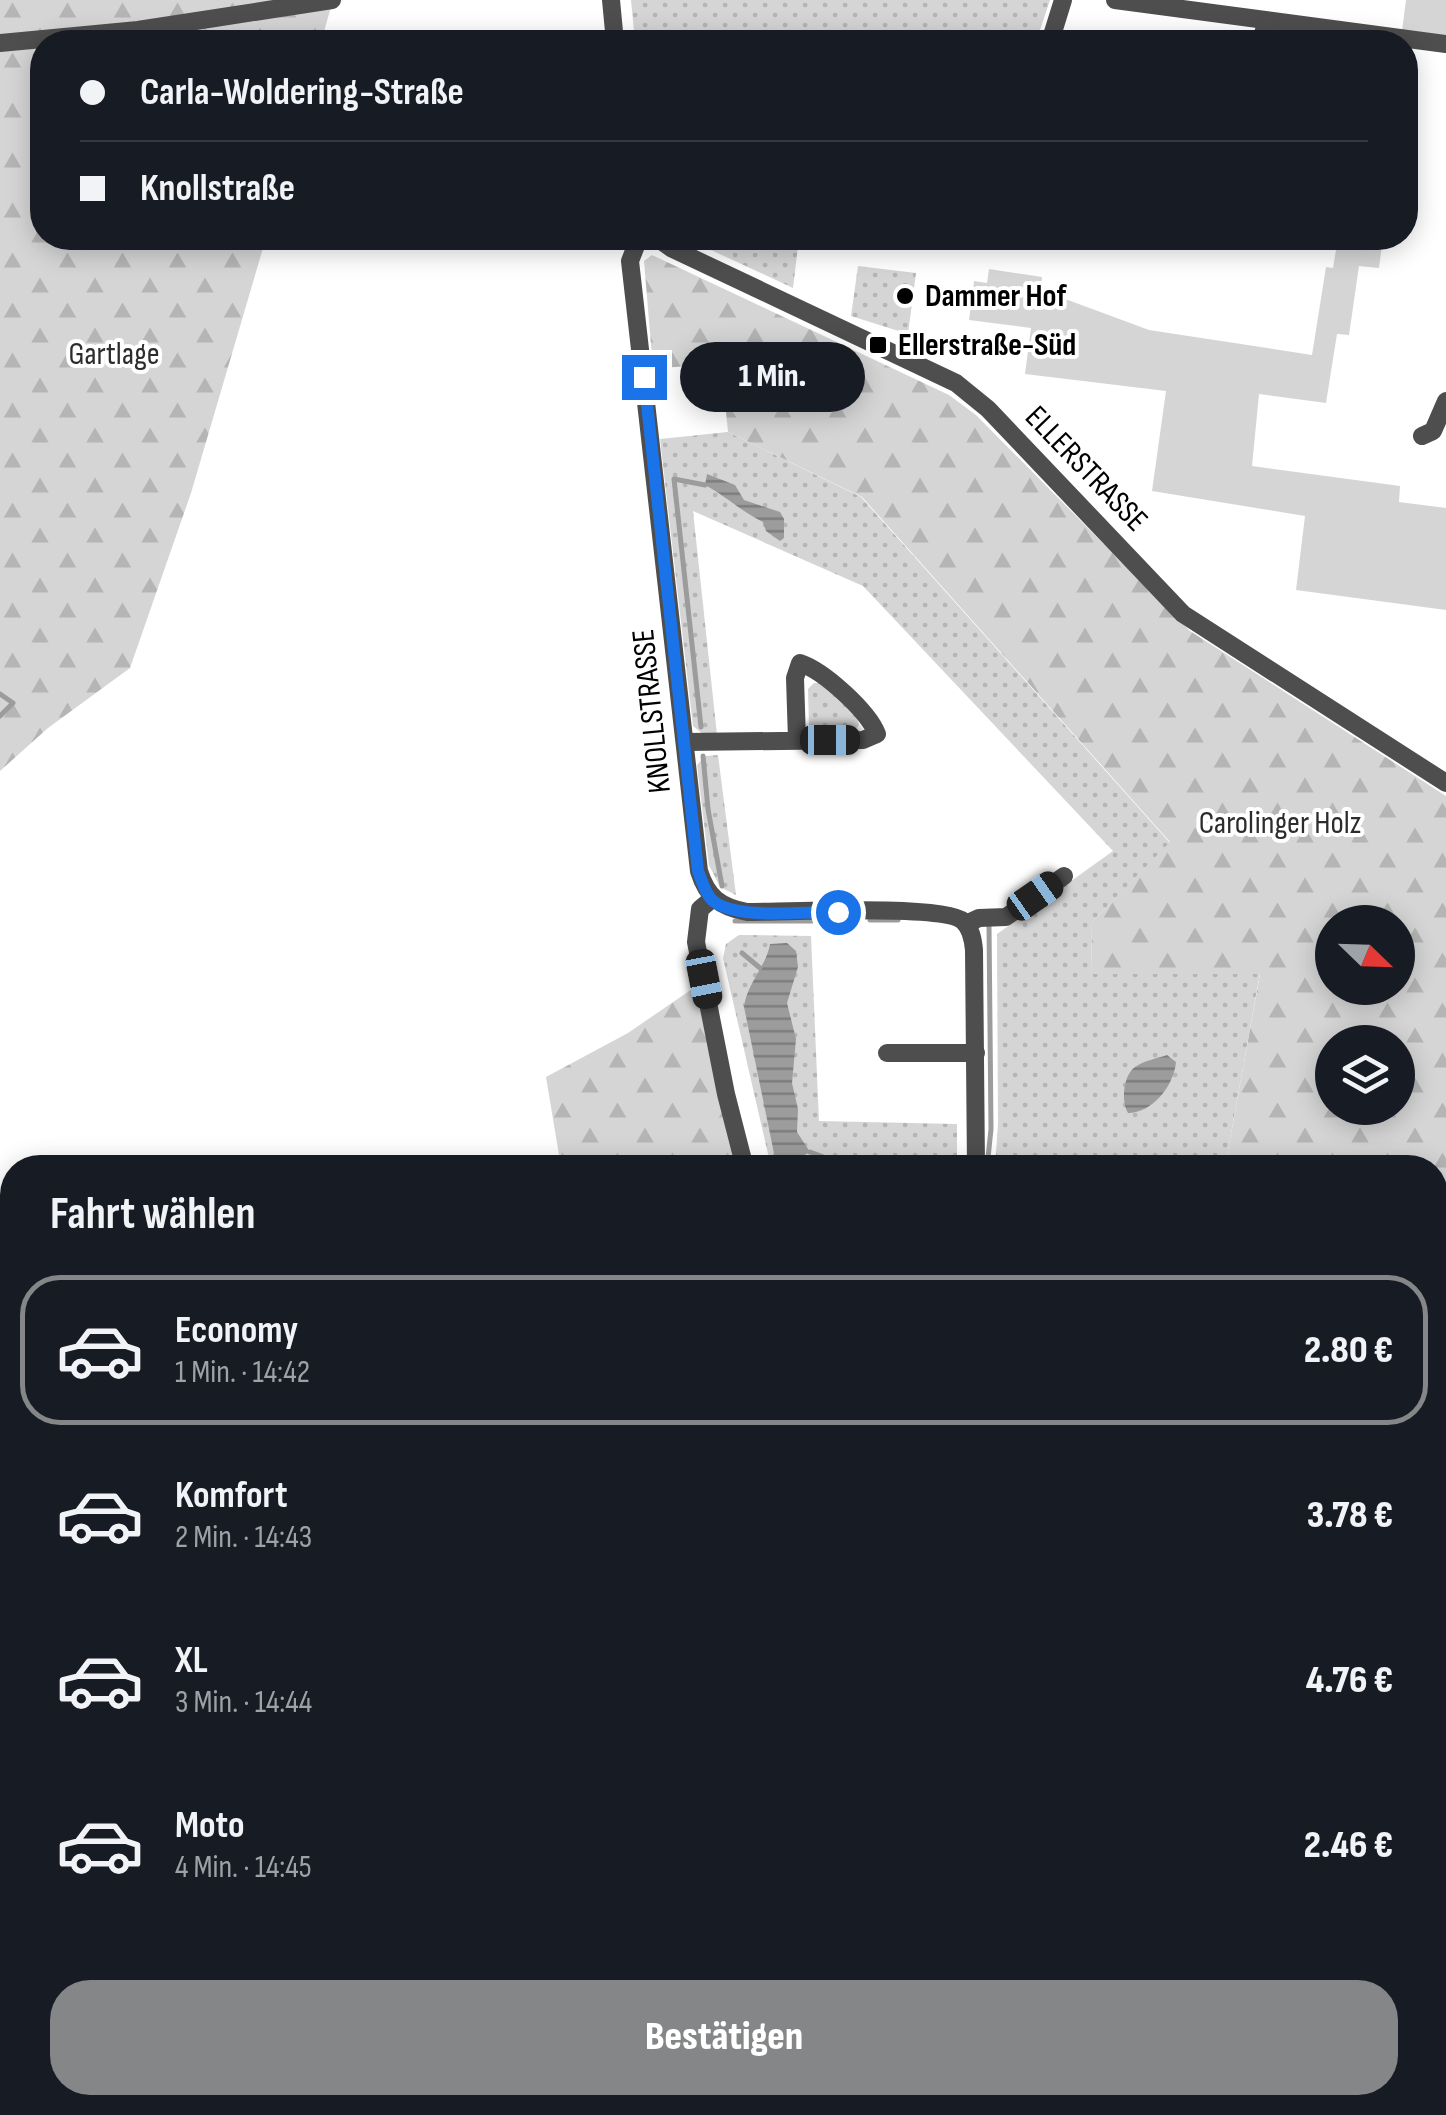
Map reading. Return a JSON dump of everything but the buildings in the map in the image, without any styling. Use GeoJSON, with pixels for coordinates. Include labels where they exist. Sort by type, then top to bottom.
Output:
{"type":"FeatureCollection","features":[{"type":"Feature","properties":{"kind":"street"},"geometry":{"type":"LineString","coordinates":[[138,30],[332,0]]}},
{"type":"Feature","properties":{"kind":"street"},"geometry":{"type":"LineString","coordinates":[[611,0],[614,30]]}},
{"type":"Feature","properties":{"kind":"street"},"geometry":{"type":"LineString","coordinates":[[1054,30],[1064,0]]}},
{"type":"Feature","properties":{"kind":"street"},"geometry":{"type":"LineString","coordinates":[[1116,0],[1331,30]]}},
{"type":"Feature","properties":{"kind":"street"},"geometry":{"type":"LineString","coordinates":[[1264,30],[1266,22]]}},
{"type":"Feature","properties":{"kind":"street"},"geometry":{"type":"LineString","coordinates":[[0,43],[30,40]]}},
{"type":"Feature","properties":{"kind":"street"},"geometry":{"type":"LineString","coordinates":[[1418,41],[1446,44]]}},
{"type":"Feature","properties":{"kind":"street","name":"KNOLLSTRASSE"},"geometry":{"type":"LineString","coordinates":[[634,250],[630,260],[698,871],[712,900]]}},
{"type":"Feature","properties":{"kind":"street","name":"ELLERSTRASSE"},"geometry":{"type":"LineString","coordinates":[[675,250],[956,383],[988,409],[1182,614],[1446,783]]}},
{"type":"Feature","properties":{"kind":"street"},"geometry":{"type":"LineString","coordinates":[[1422,436],[1433,431],[1446,400]]}},
{"type":"Feature","properties":{"kind":"street"},"geometry":{"type":"LineString","coordinates":[[686,742],[863,740],[877,734],[872,720],[814,668],[800,663],[795,678],[797,740]]}},
{"type":"Feature","properties":{"kind":"street"},"geometry":{"type":"LineString","coordinates":[[966,924],[979,918],[1006,917],[1064,876]]}},
{"type":"Feature","properties":{"kind":"street"},"geometry":{"type":"LineString","coordinates":[[742,1155],[696,942],[700,909],[712,900],[747,912],[921,912],[950,915],[966,924],[973,937],[976,1155]]}},
{"type":"Feature","properties":{"kind":"street"},"geometry":{"type":"LineString","coordinates":[[887,1052],[976,1053]]}},
{"type":"Feature","properties":{"kind":"green space","name":"Gartlage"},"geometry":{"type":"Polygon","coordinates":[[[0,0],[333,0],[324,30],[30,30],[30,250],[262,250],[191,493],[130,668],[48,728],[0,771],[0,0]]]}},
{"type":"Feature","properties":{"kind":"green space"},"geometry":{"type":"Polygon","coordinates":[[[631,0],[1050,0],[1040,30],[634,30],[631,0]]]}},
{"type":"Feature","properties":{"kind":"green space"},"geometry":{"type":"Polygon","coordinates":[[[1406,0],[1446,0],[1446,37],[1402,30],[1406,0]]]}},
{"type":"Feature","properties":{"kind":"green space"},"geometry":{"type":"Polygon","coordinates":[[[711,250],[798,250],[793,288],[711,250]]]}},
{"type":"Feature","properties":{"kind":"green space"},"geometry":{"type":"Polygon","coordinates":[[[1336,250],[1381,250],[1379,268],[1359,266],[1349,335],[1337,334],[1326,403],[1259,394],[1252,466],[1400,486],[1399,502],[1446,508],[1446,610],[1296,590],[1305,516],[1152,491],[1166,391],[1025,374],[1031,328],[969,320],[974,281],[987,283],[989,269],[1042,277],[1041,290],[1149,330],[1312,355],[1326,267],[1333,268],[1336,250]]]}},
{"type":"Feature","properties":{"kind":"green space","name":"Carolinger Holz"},"geometry":{"type":"Polygon","coordinates":[[[652,255],[949,395],[976,415],[1190,631],[1446,796],[1446,1155],[1227,1155],[1260,974],[1091,974],[1092,922],[1170,842],[862,497],[728,432],[721,363],[653,369],[644,261],[652,255]]]}},
{"type":"Feature","properties":{"kind":"green space"},"geometry":{"type":"Polygon","coordinates":[[[858,266],[916,273],[908,334],[851,316],[858,266]]]}},
{"type":"Feature","properties":{"kind":"green space"},"geometry":{"type":"Polygon","coordinates":[[[728,432],[861,497],[1170,843],[1092,922],[1091,973],[1260,973],[1227,1155],[996,1155],[997,934],[1113,851],[863,586],[693,511],[717,735],[704,735],[693,726],[660,439],[728,432]]]}},
{"type":"Feature","properties":{"kind":"green space"},"geometry":{"type":"Polygon","coordinates":[[[821,683],[857,716],[859,725],[852,733],[818,732],[809,726],[808,689],[821,683]]]}},
{"type":"Feature","properties":{"kind":"green space"},"geometry":{"type":"Polygon","coordinates":[[[718,755],[736,895],[720,887],[709,865],[697,765],[705,756],[718,755]]]}},
{"type":"Feature","properties":{"kind":"green space"},"geometry":{"type":"Polygon","coordinates":[[[739,935],[811,936],[819,1121],[957,1124],[957,1155],[768,1155],[723,958],[726,944],[739,935]]]}},
{"type":"Feature","properties":{"kind":"green space"},"geometry":{"type":"Polygon","coordinates":[[[698,985],[736,1155],[559,1155],[546,1077],[628,1033],[698,985]]]}},
{"type":"Feature","properties":{"kind":"shaded area"},"geometry":{"type":"Polygon","coordinates":[[[707,474],[735,485],[744,500],[780,512],[784,538],[780,541],[766,531],[763,522],[705,485],[707,474]]]}},
{"type":"Feature","properties":{"kind":"shaded area"},"geometry":{"type":"Polygon","coordinates":[[[787,943],[796,951],[798,967],[787,1003],[796,1039],[792,1083],[798,1109],[797,1132],[810,1152],[804,1155],[774,1155],[744,1007],[770,944],[787,943]]]}},
{"type":"Feature","properties":{"kind":"shaded area"},"geometry":{"type":"Polygon","coordinates":[[[1167,1055],[1176,1062],[1166,1089],[1153,1103],[1128,1113],[1124,1089],[1131,1071],[1167,1055]]]}},
{"type":"Feature","properties":{"kind":"waterway"},"geometry":{"type":"LineString","coordinates":[[701,727],[674,479],[705,485]]}},
{"type":"Feature","properties":{"kind":"waterway"},"geometry":{"type":"LineString","coordinates":[[0,694],[13,703],[0,716]]}},
{"type":"Feature","properties":{"kind":"waterway"},"geometry":{"type":"LineString","coordinates":[[703,756],[722,886]]}},
{"type":"Feature","properties":{"kind":"waterway"},"geometry":{"type":"LineString","coordinates":[[828,921],[856,920]]}},
{"type":"Feature","properties":{"kind":"waterway"},"geometry":{"type":"LineString","coordinates":[[870,920],[898,920]]}},
{"type":"Feature","properties":{"kind":"waterway"},"geometry":{"type":"LineString","coordinates":[[735,921],[813,921]]}},
{"type":"Feature","properties":{"kind":"waterway"},"geometry":{"type":"LineString","coordinates":[[988,1155],[989,925]]}},
{"type":"Feature","properties":{"kind":"waterway"},"geometry":{"type":"LineString","coordinates":[[742,953],[760,968]]}},
{"type":"Feature","properties":{"kind":"waterway"},"geometry":{"type":"LineString","coordinates":[[810,1152],[818,1155]]}},
{"type":"Feature","properties":{"kind":"place","name":"Dammer Hof"},"geometry":{"type":"Point","coordinates":[905,296]}},
{"type":"Feature","properties":{"kind":"place","name":"Ellerstraße-Süd"},"geometry":{"type":"Point","coordinates":[878,345]}},
{"type":"Feature","properties":{"kind":"route"},"geometry":{"type":"LineString","coordinates":[[644,377],[698,871],[712,900],[730,909],[838,912]]}}]}
